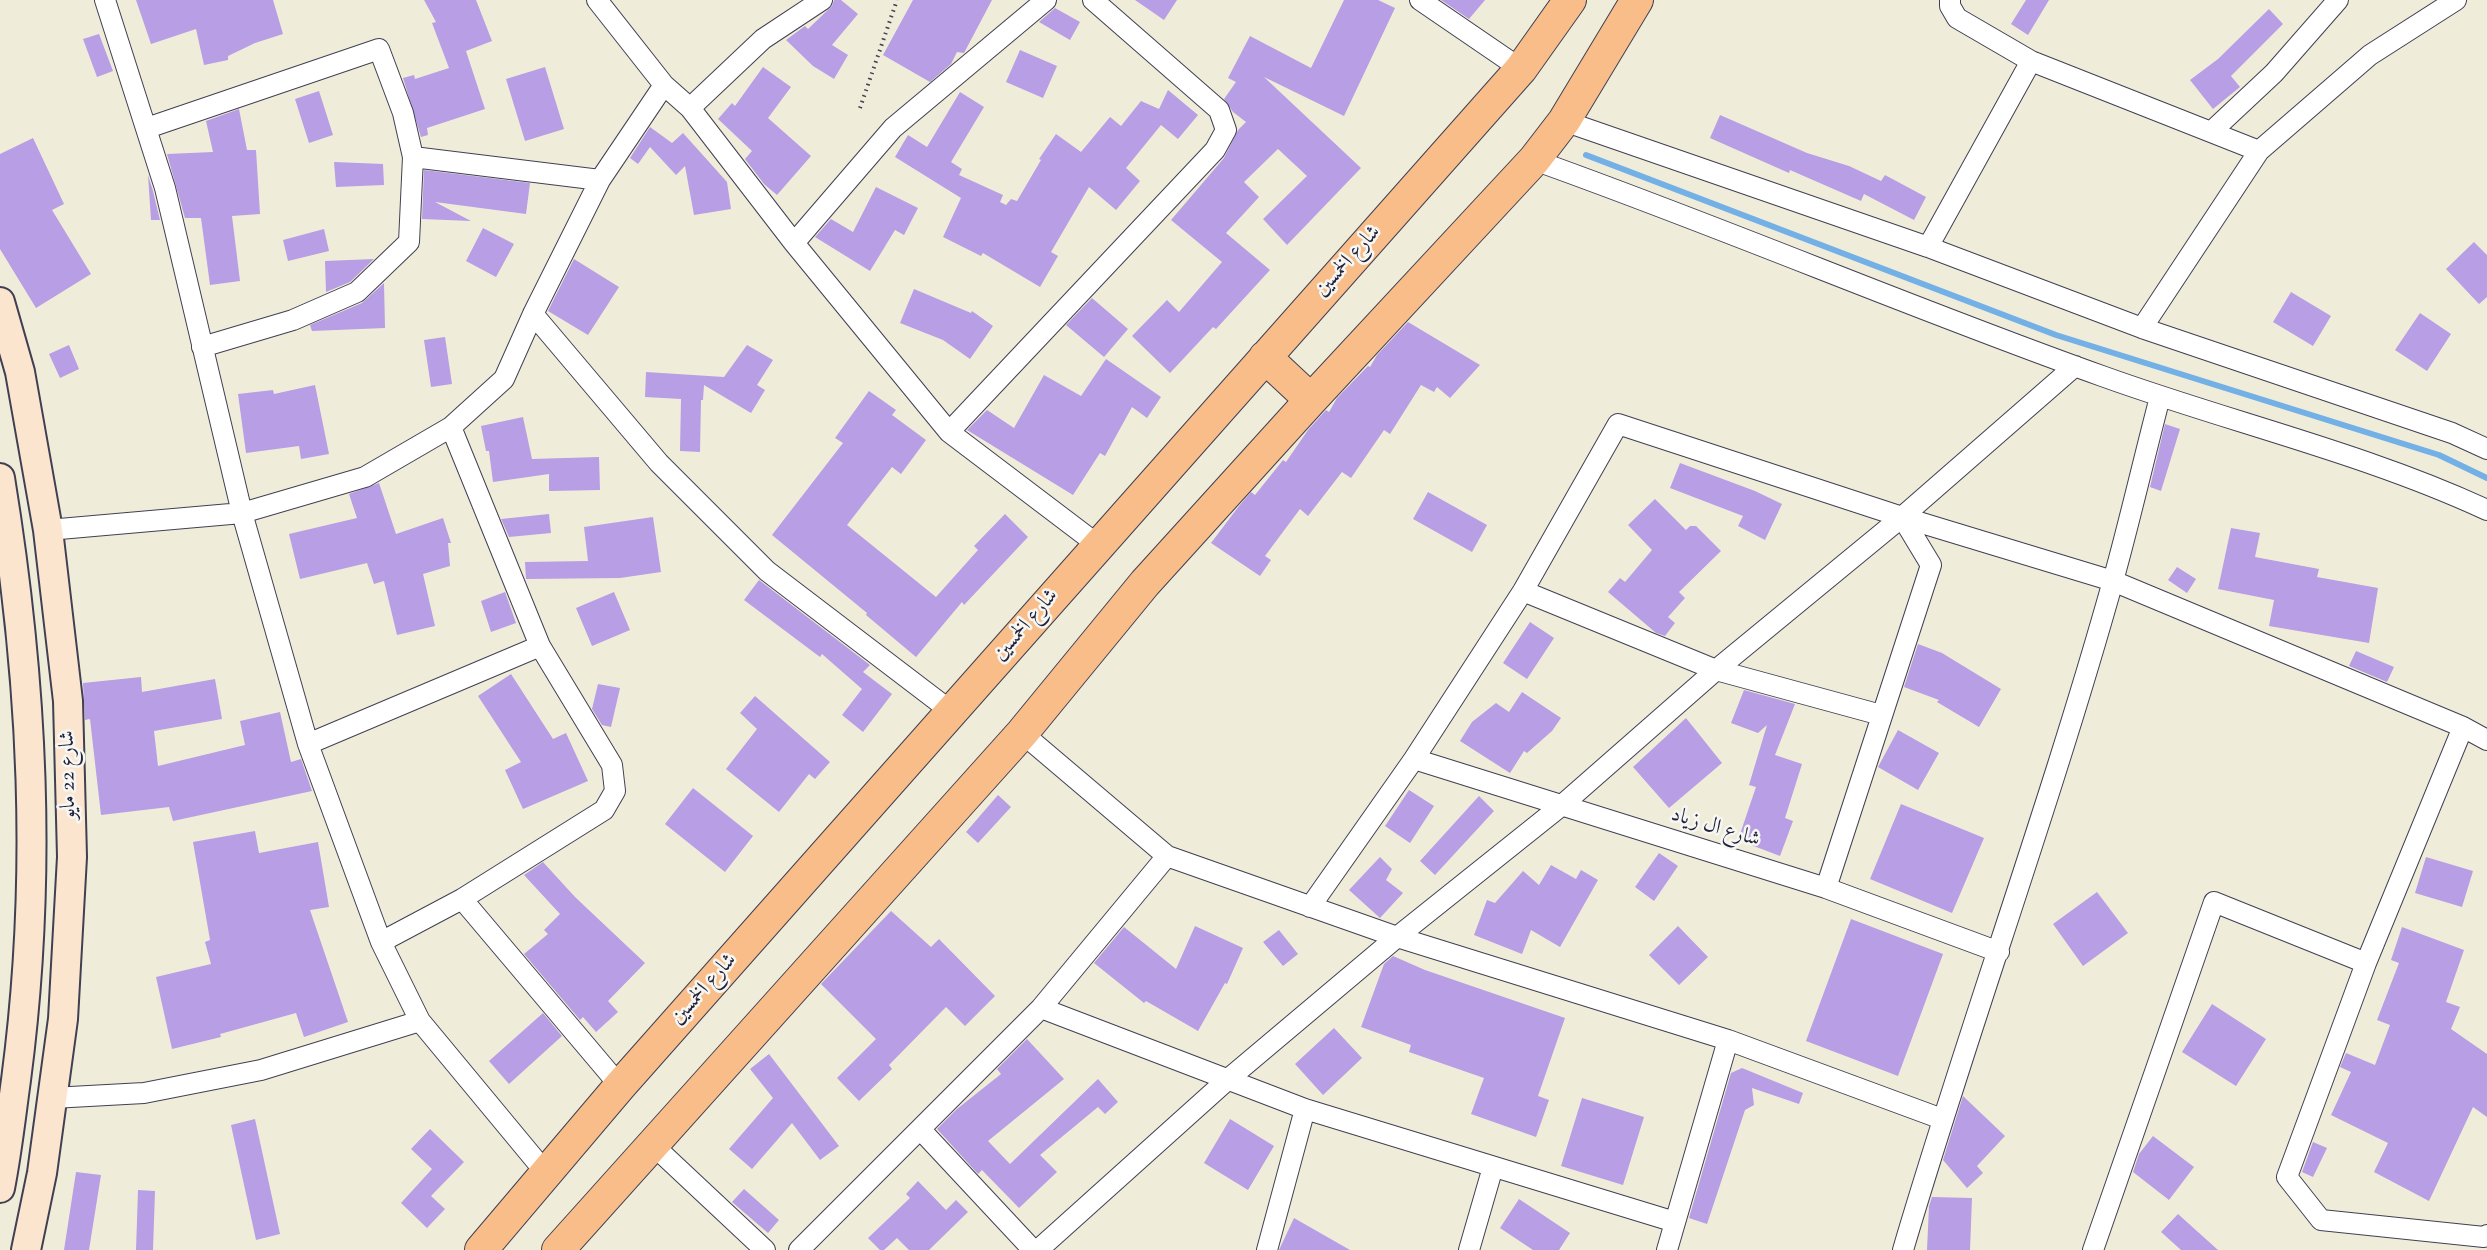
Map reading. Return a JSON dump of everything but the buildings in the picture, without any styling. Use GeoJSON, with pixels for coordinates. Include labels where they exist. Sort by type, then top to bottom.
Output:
{"type":"FeatureCollection","features":[{"type":"Feature","properties":{"kind":"main road","name":"شارع الخمسين"},"geometry":{"type":"LineString","coordinates":[[481,1250],[620,1086],[1521,69],[1570,0]]}},
{"type":"Feature","properties":{"kind":"main road"},"geometry":{"type":"LineString","coordinates":[[558,1250],[654,1146],[1022,733],[1145,583],[1534,160],[1564,121],[1637,0]]}},
{"type":"Feature","properties":{"kind":"main road","name":"شارع 22 مايو"},"geometry":{"type":"LineString","coordinates":[[0,302],[20,372],[48,530],[68,701],[72,857],[63,1019],[42,1173],[26,1250]]}},
{"type":"Feature","properties":{"kind":"main road"},"geometry":{"type":"LineString","coordinates":[[1265,357],[1311,400]]}},
{"type":"Feature","properties":{"kind":"main road","name":"شارع 22 مايو"},"geometry":{"type":"LineString","coordinates":[[0,478],[17,583],[29,711],[33,865],[25,1011],[0,1188]]}},
{"type":"Feature","properties":{"kind":"street"},"geometry":{"type":"LineString","coordinates":[[105,0],[165,188],[242,513],[308,744],[381,942],[420,1021],[546,1173]]}},
{"type":"Feature","properties":{"kind":"street"},"geometry":{"type":"LineString","coordinates":[[597,0],[664,85],[690,108],[794,243],[949,432],[1098,545]]}},
{"type":"Feature","properties":{"kind":"street"},"geometry":{"type":"LineString","coordinates":[[690,108],[763,39],[822,0]]}},
{"type":"Feature","properties":{"kind":"street"},"geometry":{"type":"LineString","coordinates":[[794,243],[893,128],[1046,0]]}},
{"type":"Feature","properties":{"kind":"street"},"geometry":{"type":"LineString","coordinates":[[949,432],[1215,150],[1226,130],[1219,110],[1093,0]]}},
{"type":"Feature","properties":{"kind":"street"},"geometry":{"type":"LineString","coordinates":[[1420,0],[1521,69]]}},
{"type":"Feature","properties":{"kind":"street"},"geometry":{"type":"LineString","coordinates":[[1950,0],[1950,6],[1957,18],[2031,61],[2259,151]]}},
{"type":"Feature","properties":{"kind":"street"},"geometry":{"type":"LineString","coordinates":[[2211,132],[2274,74],[2337,0]]}},
{"type":"Feature","properties":{"kind":"street"},"geometry":{"type":"LineString","coordinates":[[2142,328],[2259,151],[2370,55],[2456,0]]}},
{"type":"Feature","properties":{"kind":"street"},"geometry":{"type":"LineString","coordinates":[[147,128],[379,49],[403,113],[413,157],[409,242],[357,292],[293,320],[202,346]]}},
{"type":"Feature","properties":{"kind":"street"},"geometry":{"type":"LineString","coordinates":[[1928,247],[2031,61]]}},
{"type":"Feature","properties":{"kind":"street"},"geometry":{"type":"LineString","coordinates":[[48,530],[242,513],[365,477],[451,427],[504,379],[533,314],[600,180],[664,85]]}},
{"type":"Feature","properties":{"kind":"street"},"geometry":{"type":"LineString","coordinates":[[1564,121],[1928,247],[2142,328],[2452,433],[2487,449]]}},
{"type":"Feature","properties":{"kind":"street"},"geometry":{"type":"LineString","coordinates":[[413,157],[600,180]]}},
{"type":"Feature","properties":{"kind":"street"},"geometry":{"type":"LineString","coordinates":[[1534,160],[1670,208],[2075,366],[2160,397],[2432,484],[2487,510]]}},
{"type":"Feature","properties":{"kind":"street"},"geometry":{"type":"LineString","coordinates":[[533,314],[659,463],[767,571],[952,712]]}},
{"type":"Feature","properties":{"kind":"street"},"geometry":{"type":"LineString","coordinates":[[1038,1250],[1226,1081],[1397,938],[1562,806],[1716,670],[1902,517],[2075,366]]}},
{"type":"Feature","properties":{"kind":"street"},"geometry":{"type":"LineString","coordinates":[[1903,1250],[1942,1119],[1998,952],[2113,581],[2160,397]]}},
{"type":"Feature","properties":{"kind":"street"},"geometry":{"type":"LineString","coordinates":[[1310,907],[1414,759],[1523,591],[1618,424],[1902,517],[2113,581],[2463,727],[2487,740]]}},
{"type":"Feature","properties":{"kind":"street"},"geometry":{"type":"LineString","coordinates":[[381,942],[462,899],[604,810],[615,791],[612,765],[540,646],[451,427]]}},
{"type":"Feature","properties":{"kind":"street"},"geometry":{"type":"LineString","coordinates":[[1826,888],[1931,565],[1902,517]]}},
{"type":"Feature","properties":{"kind":"street"},"geometry":{"type":"LineString","coordinates":[[1523,591],[1716,670],[1881,716]]}},
{"type":"Feature","properties":{"kind":"street"},"geometry":{"type":"LineString","coordinates":[[308,744],[540,646]]}},
{"type":"Feature","properties":{"kind":"street"},"geometry":{"type":"LineString","coordinates":[[2463,727],[2366,963],[2287,1176],[2322,1220],[2484,1237],[2487,1235]]}},
{"type":"Feature","properties":{"kind":"street"},"geometry":{"type":"LineString","coordinates":[[1022,733],[1167,856],[1397,938],[1728,1040],[1942,1119]]}},
{"type":"Feature","properties":{"kind":"street","name":"شارع ال زياد"},"geometry":{"type":"LineString","coordinates":[[1414,759],[1826,888],[1998,952]]}},
{"type":"Feature","properties":{"kind":"street"},"geometry":{"type":"LineString","coordinates":[[799,1250],[1041,1008],[1167,856]]}},
{"type":"Feature","properties":{"kind":"street"},"geometry":{"type":"LineString","coordinates":[[462,899],[620,1086]]}},
{"type":"Feature","properties":{"kind":"street"},"geometry":{"type":"LineString","coordinates":[[2093,1250],[2214,902],[2366,963]]}},
{"type":"Feature","properties":{"kind":"street"},"geometry":{"type":"LineString","coordinates":[[1041,1008],[1226,1081],[1305,1109],[1675,1222]]}},
{"type":"Feature","properties":{"kind":"street"},"geometry":{"type":"LineString","coordinates":[[52,1098],[144,1093],[261,1070],[420,1021]]}},
{"type":"Feature","properties":{"kind":"street"},"geometry":{"type":"LineString","coordinates":[[1667,1250],[1728,1040]]}},
{"type":"Feature","properties":{"kind":"street"},"geometry":{"type":"LineString","coordinates":[[1267,1250],[1305,1109]]}},
{"type":"Feature","properties":{"kind":"street"},"geometry":{"type":"LineString","coordinates":[[920,1129],[1033,1250]]}},
{"type":"Feature","properties":{"kind":"street"},"geometry":{"type":"LineString","coordinates":[[654,1146],[765,1250]]}},
{"type":"Feature","properties":{"kind":"street"},"geometry":{"type":"LineString","coordinates":[[1469,1250],[1494,1167]]}},
{"type":"Feature","properties":{"kind":"path"},"geometry":{"type":"LineString","coordinates":[[860,108],[897,0]]}},
{"type":"Feature","properties":{"kind":"waterway"},"geometry":{"type":"LineString","coordinates":[[1586,155],[2056,335],[2439,455],[2487,478]]}}]}
